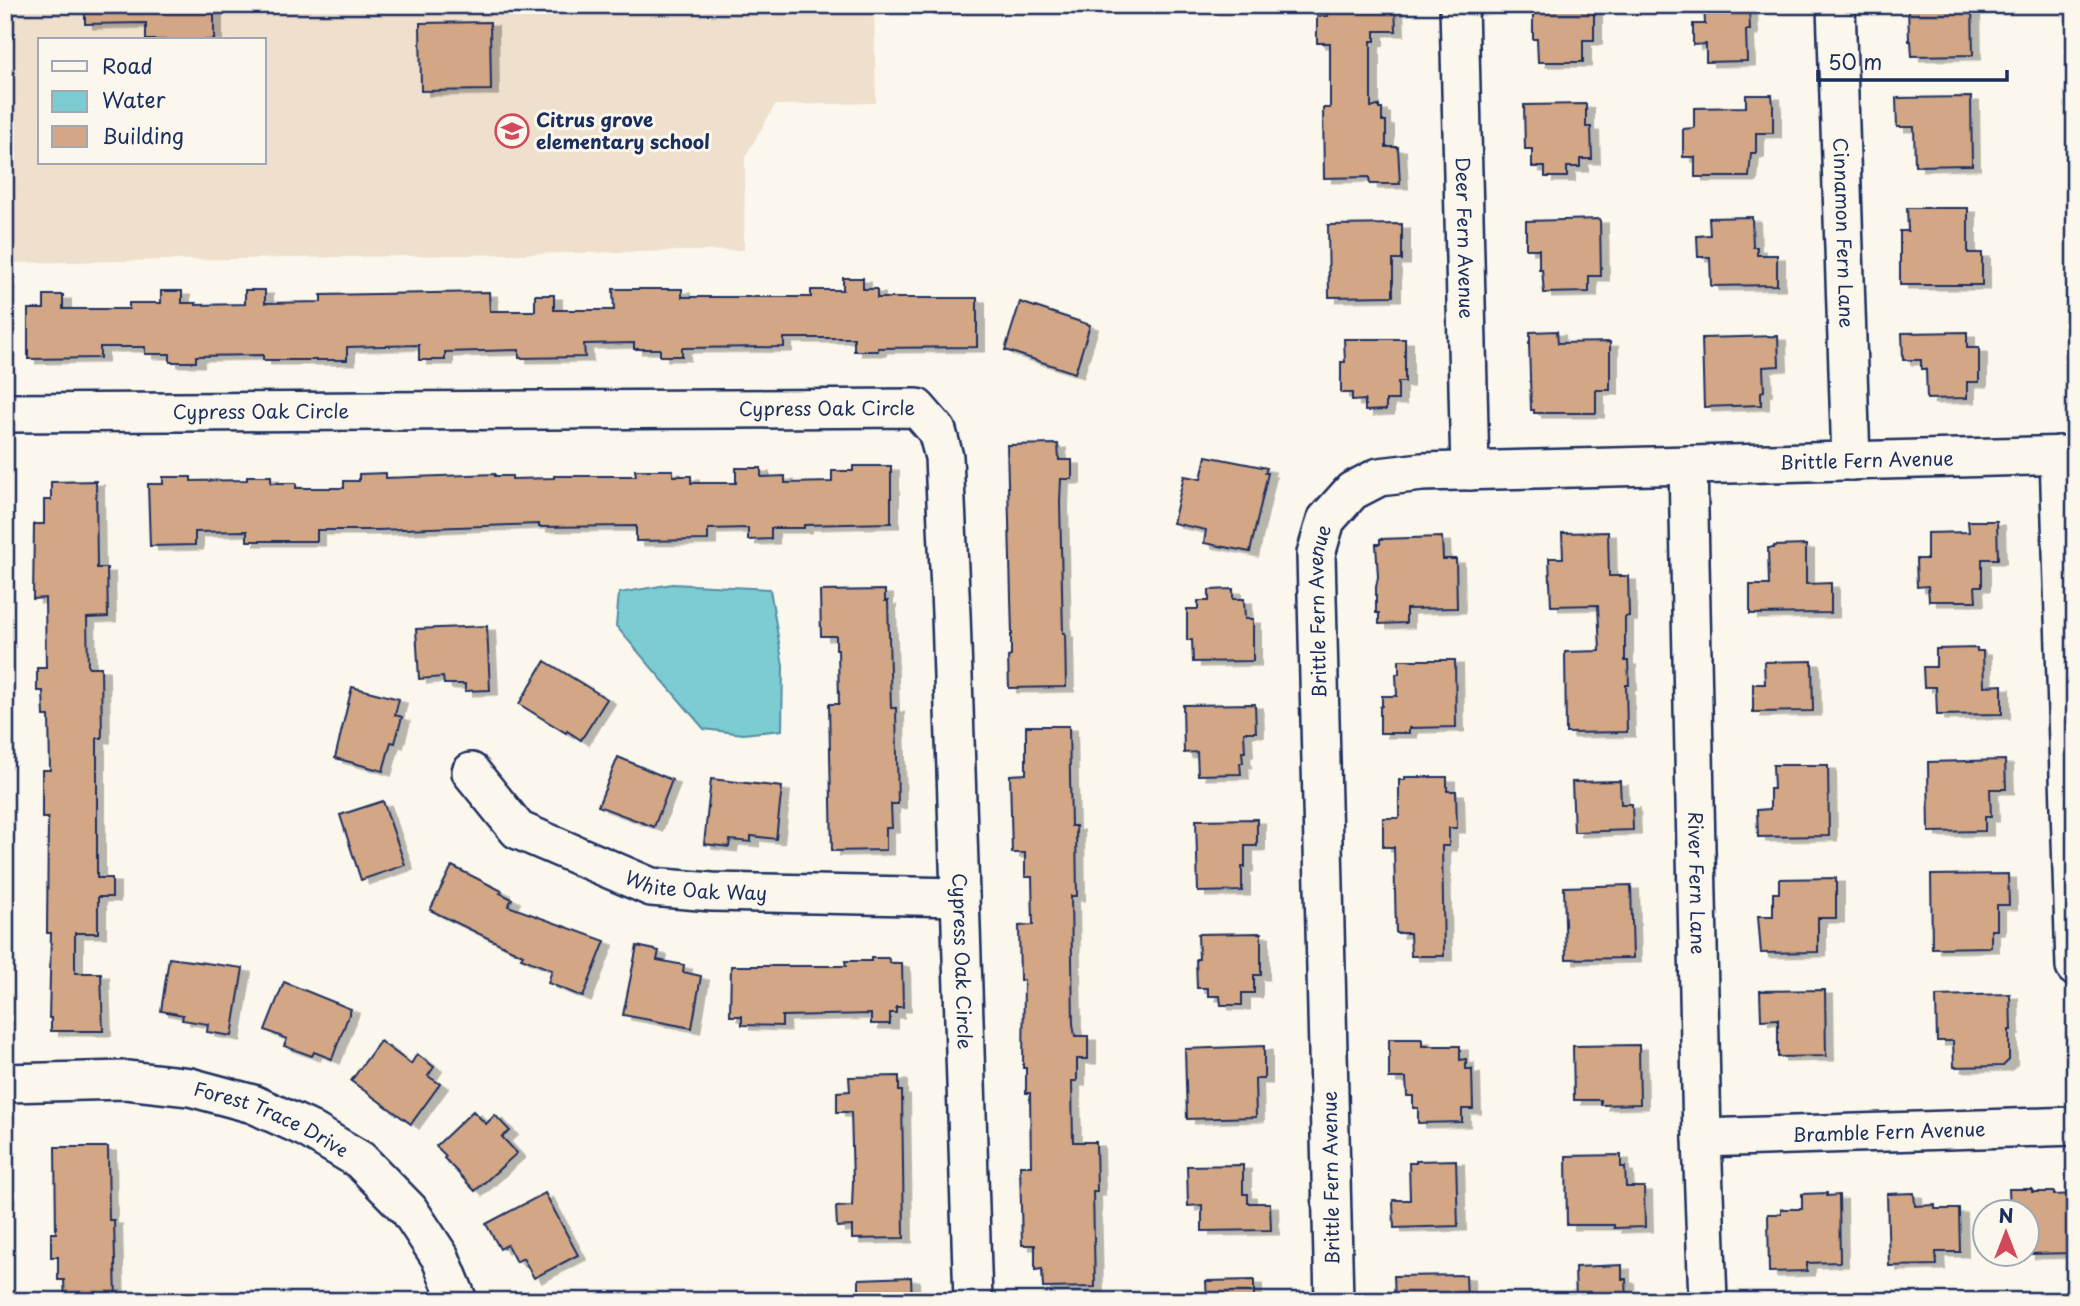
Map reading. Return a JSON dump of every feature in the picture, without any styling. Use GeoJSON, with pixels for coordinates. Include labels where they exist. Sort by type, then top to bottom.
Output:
{"type":"FeatureCollection","features":[{"type":"Feature","properties":{"kind":"street","name":"Deer Fern Avenue"},"geometry":{"type":"LineString","coordinates":[[1459,5],[1470,471]]}},
{"type":"Feature","properties":{"kind":"street","name":"Cinnamon Fern Lane"},"geometry":{"type":"LineString","coordinates":[[1836,5],[1851,461]]}},
{"type":"Feature","properties":{"kind":"street","name":"Cypress Oak Circle"},"geometry":{"type":"LineString","coordinates":[[5,413],[916,408],[937,430],[944,457],[973,1301]]}},
{"type":"Feature","properties":{"kind":"street","name":"Brittle Fern Avenue"},"geometry":{"type":"LineString","coordinates":[[1334,1301],[1316,554],[1326,520],[1352,491],[1379,477],[1422,472],[2067,455]]}},
{"type":"Feature","properties":{"kind":"street"},"geometry":{"type":"LineString","coordinates":[[2067,455],[2075,967]]}},
{"type":"Feature","properties":{"kind":"street","name":"River Fern Lane"},"geometry":{"type":"LineString","coordinates":[[1688,465],[1708,1301]]}},
{"type":"Feature","properties":{"kind":"street","name":"White Oak Way"},"geometry":{"type":"LineString","coordinates":[[471,772],[518,830],[651,887],[712,892],[960,897]]}},
{"type":"Feature","properties":{"kind":"street","name":"Forest Trace Drive"},"geometry":{"type":"LineString","coordinates":[[5,1083],[126,1080],[190,1087],[253,1104],[308,1129],[360,1160],[409,1209],[440,1258],[458,1301]]}},
{"type":"Feature","properties":{"kind":"street","name":"Bramble Fern Avenue"},"geometry":{"type":"LineString","coordinates":[[1702,1138],[2075,1126]]}},
{"type":"Feature","properties":{"kind":"shaded area","name":"Citrus grove elementary school"},"geometry":{"type":"Polygon","coordinates":[[[5,5],[874,5],[876,103],[775,105],[745,157],[744,250],[5,263],[5,5]]]}},
{"type":"Feature","properties":{"kind":"water"},"geometry":{"type":"Polygon","coordinates":[[[672,584],[770,589],[783,666],[782,730],[743,734],[704,729],[616,626],[619,593],[672,584]]]}},
{"type":"Feature","properties":{"kind":"building"},"geometry":{"type":"Polygon","coordinates":[[[85,5],[214,5],[214,38],[146,38],[146,23],[85,24],[85,5]]]}},
{"type":"Feature","properties":{"kind":"building"},"geometry":{"type":"Polygon","coordinates":[[[1328,5],[1395,5],[1396,31],[1375,31],[1375,41],[1371,41],[1371,107],[1379,106],[1379,109],[1382,109],[1382,121],[1386,121],[1386,147],[1398,147],[1400,184],[1370,184],[1369,177],[1324,178],[1323,108],[1330,108],[1330,43],[1317,43],[1317,16],[1328,16],[1328,5]]]}},
{"type":"Feature","properties":{"kind":"building"},"geometry":{"type":"Polygon","coordinates":[[[1533,5],[1594,5],[1594,40],[1583,40],[1583,62],[1538,62],[1537,39],[1533,39],[1533,5]]]}},
{"type":"Feature","properties":{"kind":"building"},"geometry":{"type":"Polygon","coordinates":[[[1704,5],[1749,5],[1750,30],[1746,30],[1747,61],[1706,62],[1706,44],[1693,45],[1693,24],[1705,24],[1704,5]]]}},
{"type":"Feature","properties":{"kind":"building"},"geometry":{"type":"Polygon","coordinates":[[[1908,5],[1972,5],[1973,55],[1912,56],[1908,5]]]}},
{"type":"Feature","properties":{"kind":"building"},"geometry":{"type":"Polygon","coordinates":[[[490,22],[491,90],[421,91],[420,23],[490,22]]]}},
{"type":"Feature","properties":{"kind":"building"},"geometry":{"type":"Polygon","coordinates":[[[1746,95],[1772,95],[1773,106],[1773,133],[1756,133],[1756,153],[1751,153],[1749,177],[1695,177],[1695,157],[1683,157],[1683,129],[1694,128],[1694,108],[1746,107],[1746,95]]]}},
{"type":"Feature","properties":{"kind":"building"},"geometry":{"type":"Polygon","coordinates":[[[1971,97],[1972,165],[1915,166],[1914,127],[1897,127],[1896,98],[1971,97]]]}},
{"type":"Feature","properties":{"kind":"building"},"geometry":{"type":"Polygon","coordinates":[[[1586,104],[1586,127],[1591,127],[1592,159],[1580,159],[1580,167],[1567,167],[1567,177],[1545,177],[1545,167],[1532,167],[1532,149],[1525,149],[1524,105],[1586,104]]]}},
{"type":"Feature","properties":{"kind":"building"},"geometry":{"type":"Polygon","coordinates":[[[1907,208],[1968,208],[1968,253],[1982,253],[1982,285],[1900,285],[1900,231],[1908,231],[1907,208]]]}},
{"type":"Feature","properties":{"kind":"building"},"geometry":{"type":"Polygon","coordinates":[[[1752,217],[1753,247],[1757,247],[1757,255],[1777,255],[1777,285],[1711,286],[1710,257],[1698,257],[1697,236],[1710,235],[1709,218],[1752,217]]]}},
{"type":"Feature","properties":{"kind":"building"},"geometry":{"type":"Polygon","coordinates":[[[1600,219],[1601,276],[1589,276],[1589,292],[1544,293],[1542,269],[1539,269],[1539,249],[1526,249],[1526,221],[1600,219]]]}},
{"type":"Feature","properties":{"kind":"building"},"geometry":{"type":"Polygon","coordinates":[[[1402,224],[1402,260],[1393,260],[1393,296],[1329,297],[1328,225],[1402,224]]]}},
{"type":"Feature","properties":{"kind":"building"},"geometry":{"type":"Polygon","coordinates":[[[843,278],[863,278],[863,289],[877,289],[877,298],[977,298],[977,347],[878,348],[878,351],[854,351],[854,338],[784,338],[784,347],[682,348],[682,356],[660,356],[660,349],[634,349],[634,343],[584,344],[585,357],[519,358],[519,350],[445,352],[445,360],[419,360],[419,345],[347,347],[347,360],[263,360],[263,355],[196,356],[196,362],[170,362],[170,354],[145,354],[145,347],[100,347],[100,358],[28,359],[28,309],[44,309],[44,295],[63,295],[63,309],[129,309],[129,303],[161,303],[161,291],[182,291],[182,303],[196,305],[245,304],[245,290],[265,290],[265,303],[321,302],[321,295],[489,292],[490,311],[535,311],[535,295],[554,295],[554,310],[614,310],[613,289],[682,289],[682,297],[811,297],[811,290],[843,290],[843,278]]]}},
{"type":"Feature","properties":{"kind":"building"},"geometry":{"type":"Polygon","coordinates":[[[1020,302],[1090,325],[1075,373],[1005,350],[1020,302]]]}},
{"type":"Feature","properties":{"kind":"building"},"geometry":{"type":"Polygon","coordinates":[[[1557,331],[1558,343],[1610,342],[1610,390],[1596,390],[1596,413],[1534,413],[1534,410],[1531,410],[1530,332],[1557,331]]]}},
{"type":"Feature","properties":{"kind":"building"},"geometry":{"type":"Polygon","coordinates":[[[1967,332],[1967,348],[1979,348],[1979,382],[1967,382],[1967,398],[1927,399],[1926,369],[1921,369],[1921,360],[1903,360],[1902,333],[1967,332]]]}},
{"type":"Feature","properties":{"kind":"building"},"geometry":{"type":"Polygon","coordinates":[[[1778,336],[1779,366],[1763,367],[1764,391],[1761,392],[1761,405],[1704,407],[1702,338],[1778,336]]]}},
{"type":"Feature","properties":{"kind":"building"},"geometry":{"type":"Polygon","coordinates":[[[1344,339],[1405,339],[1405,382],[1398,382],[1398,400],[1386,400],[1386,410],[1365,411],[1365,400],[1352,401],[1352,393],[1341,393],[1341,362],[1345,362],[1344,339]]]}},
{"type":"Feature","properties":{"kind":"building"},"geometry":{"type":"Polygon","coordinates":[[[1058,444],[1059,460],[1072,460],[1072,479],[1061,479],[1060,502],[1066,687],[1009,688],[1008,657],[1011,656],[1012,635],[1007,445],[1058,444]]]}},
{"type":"Feature","properties":{"kind":"building"},"geometry":{"type":"Polygon","coordinates":[[[1206,456],[1267,468],[1250,552],[1204,543],[1206,530],[1173,523],[1184,476],[1201,479],[1206,456]]]}},
{"type":"Feature","properties":{"kind":"building"},"geometry":{"type":"Polygon","coordinates":[[[853,466],[891,466],[891,523],[771,528],[771,539],[748,540],[748,528],[708,529],[708,540],[636,541],[636,526],[539,527],[539,524],[317,530],[317,541],[247,541],[247,531],[195,532],[195,545],[150,546],[148,484],[163,484],[163,477],[191,477],[191,481],[247,480],[247,476],[271,476],[271,483],[296,483],[296,488],[344,488],[344,481],[359,481],[359,474],[386,473],[386,478],[495,474],[512,476],[512,479],[636,476],[635,470],[673,470],[673,476],[691,476],[691,483],[736,483],[736,468],[761,468],[761,477],[785,476],[785,483],[832,482],[832,471],[853,471],[853,466]]]}},
{"type":"Feature","properties":{"kind":"building"},"geometry":{"type":"Polygon","coordinates":[[[96,481],[97,568],[107,568],[108,617],[87,618],[88,667],[101,667],[102,738],[97,738],[97,878],[112,878],[112,897],[98,897],[98,933],[75,933],[75,973],[101,973],[103,1031],[51,1031],[51,933],[47,933],[48,818],[42,818],[42,770],[50,770],[49,716],[44,716],[43,691],[37,691],[37,668],[46,668],[45,598],[33,599],[34,524],[44,524],[44,500],[51,500],[51,482],[96,481]]]}},
{"type":"Feature","properties":{"kind":"building"},"geometry":{"type":"Polygon","coordinates":[[[1968,521],[1997,521],[1998,559],[1982,559],[1982,586],[1975,586],[1976,601],[1929,601],[1928,586],[1917,587],[1916,559],[1927,559],[1927,533],[1969,532],[1968,521]]]}},
{"type":"Feature","properties":{"kind":"building"},"geometry":{"type":"Polygon","coordinates":[[[1608,532],[1609,576],[1628,576],[1629,616],[1625,617],[1625,661],[1628,661],[1629,685],[1626,685],[1627,732],[1566,733],[1565,652],[1600,651],[1598,605],[1551,606],[1549,558],[1563,558],[1562,533],[1608,532]]]}},
{"type":"Feature","properties":{"kind":"building"},"geometry":{"type":"Polygon","coordinates":[[[1442,537],[1443,559],[1456,559],[1457,608],[1406,609],[1406,623],[1379,624],[1379,613],[1376,613],[1376,544],[1380,544],[1380,539],[1442,537]]]}},
{"type":"Feature","properties":{"kind":"building"},"geometry":{"type":"Polygon","coordinates":[[[1806,545],[1806,584],[1831,583],[1831,613],[1750,614],[1750,585],[1769,585],[1768,548],[1806,545]]]}},
{"type":"Feature","properties":{"kind":"building"},"geometry":{"type":"Polygon","coordinates":[[[1233,589],[1233,599],[1244,599],[1245,619],[1253,619],[1253,661],[1193,662],[1192,640],[1187,640],[1187,609],[1198,609],[1198,601],[1209,601],[1209,590],[1233,589]]]}},
{"type":"Feature","properties":{"kind":"building"},"geometry":{"type":"Polygon","coordinates":[[[885,590],[885,601],[888,601],[891,708],[896,708],[898,804],[891,804],[892,828],[886,828],[886,850],[832,851],[829,704],[839,704],[838,649],[836,636],[821,636],[820,591],[885,590]]]}},
{"type":"Feature","properties":{"kind":"building"},"geometry":{"type":"Polygon","coordinates":[[[487,626],[490,690],[465,691],[465,684],[444,684],[443,677],[419,679],[416,629],[487,626]]]}},
{"type":"Feature","properties":{"kind":"building"},"geometry":{"type":"Polygon","coordinates":[[[1977,648],[1977,651],[1983,651],[1984,686],[2002,685],[2002,714],[1937,715],[1936,687],[1924,687],[1923,667],[1936,667],[1936,649],[1977,648]]]}},
{"type":"Feature","properties":{"kind":"building"},"geometry":{"type":"Polygon","coordinates":[[[1399,660],[1455,660],[1456,727],[1409,728],[1409,733],[1380,733],[1382,696],[1397,696],[1396,674],[1399,674],[1399,660]]]}},
{"type":"Feature","properties":{"kind":"building"},"geometry":{"type":"Polygon","coordinates":[[[545,661],[607,699],[581,740],[519,704],[545,661]]]}},
{"type":"Feature","properties":{"kind":"building"},"geometry":{"type":"Polygon","coordinates":[[[1812,661],[1813,711],[1753,712],[1753,684],[1765,684],[1764,662],[1812,661]]]}},
{"type":"Feature","properties":{"kind":"building"},"geometry":{"type":"Polygon","coordinates":[[[352,687],[399,699],[395,715],[402,717],[383,771],[335,758],[352,687]]]}},
{"type":"Feature","properties":{"kind":"building"},"geometry":{"type":"Polygon","coordinates":[[[1255,704],[1256,732],[1244,732],[1245,752],[1242,752],[1243,763],[1240,763],[1241,774],[1198,775],[1197,752],[1184,753],[1183,705],[1255,704]]]}},
{"type":"Feature","properties":{"kind":"building"},"geometry":{"type":"Polygon","coordinates":[[[1026,726],[1069,726],[1071,826],[1076,826],[1077,896],[1071,896],[1073,1024],[1075,1036],[1088,1036],[1088,1059],[1077,1059],[1077,1081],[1072,1081],[1073,1142],[1096,1142],[1097,1191],[1093,1191],[1095,1287],[1043,1288],[1042,1269],[1035,1270],[1035,1245],[1022,1245],[1020,1166],[1031,1166],[1030,1093],[1026,1093],[1026,1068],[1023,1068],[1024,980],[1020,980],[1019,926],[1033,925],[1032,877],[1025,877],[1025,853],[1012,853],[1010,775],[1026,774],[1026,726]]]}},
{"type":"Feature","properties":{"kind":"building"},"geometry":{"type":"Polygon","coordinates":[[[618,757],[672,780],[654,827],[598,806],[618,757]]]}},
{"type":"Feature","properties":{"kind":"building"},"geometry":{"type":"Polygon","coordinates":[[[2005,760],[2006,789],[1990,789],[1991,817],[1985,817],[1985,831],[1929,832],[1928,762],[2005,760]]]}},
{"type":"Feature","properties":{"kind":"building"},"geometry":{"type":"Polygon","coordinates":[[[1773,765],[1828,765],[1829,836],[1758,837],[1757,810],[1770,809],[1770,789],[1774,789],[1773,765]]]}},
{"type":"Feature","properties":{"kind":"building"},"geometry":{"type":"Polygon","coordinates":[[[1405,777],[1447,777],[1447,791],[1456,791],[1457,828],[1449,828],[1449,846],[1442,846],[1444,956],[1411,956],[1410,933],[1396,933],[1394,847],[1383,847],[1383,818],[1399,818],[1399,780],[1405,780],[1405,777]]]}},
{"type":"Feature","properties":{"kind":"building"},"geometry":{"type":"Polygon","coordinates":[[[711,779],[782,787],[776,839],[751,836],[751,842],[730,840],[729,847],[704,844],[711,779]]]}},
{"type":"Feature","properties":{"kind":"building"},"geometry":{"type":"Polygon","coordinates":[[[1620,781],[1621,804],[1632,804],[1633,830],[1574,832],[1572,782],[1620,781]]]}},
{"type":"Feature","properties":{"kind":"building"},"geometry":{"type":"Polygon","coordinates":[[[383,801],[405,865],[361,880],[340,815],[383,801]]]}},
{"type":"Feature","properties":{"kind":"building"},"geometry":{"type":"Polygon","coordinates":[[[1257,819],[1257,846],[1245,846],[1242,891],[1198,892],[1196,820],[1257,819]]]}},
{"type":"Feature","properties":{"kind":"building"},"geometry":{"type":"Polygon","coordinates":[[[452,866],[502,891],[500,893],[512,899],[508,906],[605,941],[583,997],[548,983],[552,970],[521,958],[523,955],[430,910],[452,866]]]}},
{"type":"Feature","properties":{"kind":"building"},"geometry":{"type":"Polygon","coordinates":[[[2008,874],[2009,905],[1997,905],[1997,930],[1991,930],[1991,947],[1932,948],[1931,875],[2008,874]]]}},
{"type":"Feature","properties":{"kind":"building"},"geometry":{"type":"Polygon","coordinates":[[[1836,878],[1836,918],[1818,918],[1818,952],[1761,953],[1758,916],[1773,916],[1773,893],[1779,893],[1779,879],[1836,878]]]}},
{"type":"Feature","properties":{"kind":"building"},"geometry":{"type":"Polygon","coordinates":[[[1631,885],[1633,958],[1566,959],[1564,887],[1631,885]]]}},
{"type":"Feature","properties":{"kind":"building"},"geometry":{"type":"Polygon","coordinates":[[[1261,933],[1261,975],[1254,975],[1254,993],[1242,993],[1242,1005],[1221,1005],[1220,996],[1208,996],[1208,988],[1197,988],[1198,934],[1261,933]]]}},
{"type":"Feature","properties":{"kind":"building"},"geometry":{"type":"Polygon","coordinates":[[[637,946],[659,951],[657,960],[684,965],[683,972],[701,976],[692,1028],[623,1015],[637,946]]]}},
{"type":"Feature","properties":{"kind":"building"},"geometry":{"type":"Polygon","coordinates":[[[169,958],[243,968],[232,1036],[207,1032],[208,1024],[182,1020],[183,1015],[161,1011],[169,958]]]}},
{"type":"Feature","properties":{"kind":"building"},"geometry":{"type":"Polygon","coordinates":[[[871,958],[888,958],[891,963],[902,963],[903,1007],[896,1007],[896,1013],[890,1013],[890,1024],[871,1024],[871,1014],[782,1016],[782,1026],[742,1025],[742,1016],[730,1016],[731,966],[846,966],[845,961],[871,961],[871,958]]]}},
{"type":"Feature","properties":{"kind":"building"},"geometry":{"type":"Polygon","coordinates":[[[284,982],[351,1009],[332,1059],[314,1052],[312,1056],[284,1046],[287,1039],[265,1030],[284,982]]]}},
{"type":"Feature","properties":{"kind":"building"},"geometry":{"type":"Polygon","coordinates":[[[1825,990],[1826,1056],[1778,1057],[1778,1019],[1761,1020],[1760,991],[1825,990]]]}},
{"type":"Feature","properties":{"kind":"building"},"geometry":{"type":"Polygon","coordinates":[[[2010,994],[2009,1060],[2003,1066],[1954,1067],[1953,1041],[1937,1041],[1936,996],[2010,994]]]}},
{"type":"Feature","properties":{"kind":"building"},"geometry":{"type":"Polygon","coordinates":[[[1389,1039],[1422,1039],[1422,1046],[1460,1046],[1460,1060],[1466,1059],[1466,1069],[1472,1069],[1473,1109],[1462,1109],[1462,1122],[1418,1123],[1418,1108],[1413,1108],[1413,1096],[1407,1096],[1406,1078],[1389,1078],[1389,1039]]]}},
{"type":"Feature","properties":{"kind":"building"},"geometry":{"type":"Polygon","coordinates":[[[380,1041],[411,1064],[417,1054],[434,1067],[428,1076],[440,1084],[411,1124],[351,1081],[380,1041]]]}},
{"type":"Feature","properties":{"kind":"building"},"geometry":{"type":"Polygon","coordinates":[[[1639,1045],[1640,1104],[1601,1105],[1601,1100],[1574,1100],[1573,1046],[1639,1045]]]}},
{"type":"Feature","properties":{"kind":"building"},"geometry":{"type":"Polygon","coordinates":[[[1264,1046],[1264,1079],[1255,1079],[1256,1117],[1187,1119],[1185,1049],[1264,1046]]]}},
{"type":"Feature","properties":{"kind":"building"},"geometry":{"type":"Polygon","coordinates":[[[899,1076],[899,1091],[902,1091],[904,1238],[852,1239],[852,1226],[837,1227],[836,1207],[852,1206],[853,1182],[851,1112],[837,1112],[837,1092],[850,1091],[849,1077],[899,1076]]]}},
{"type":"Feature","properties":{"kind":"building"},"geometry":{"type":"Polygon","coordinates":[[[473,1111],[486,1124],[495,1115],[510,1131],[502,1137],[517,1153],[475,1191],[436,1146],[473,1111]]]}},
{"type":"Feature","properties":{"kind":"building"},"geometry":{"type":"Polygon","coordinates":[[[55,1147],[108,1147],[109,1220],[114,1220],[116,1301],[65,1301],[64,1280],[58,1280],[58,1257],[51,1257],[51,1233],[56,1233],[55,1147]]]}},
{"type":"Feature","properties":{"kind":"building"},"geometry":{"type":"Polygon","coordinates":[[[1621,1155],[1626,1187],[1644,1187],[1645,1227],[1567,1225],[1566,1156],[1621,1155]]]}},
{"type":"Feature","properties":{"kind":"building"},"geometry":{"type":"Polygon","coordinates":[[[1456,1160],[1458,1226],[1394,1228],[1393,1200],[1410,1200],[1409,1163],[1456,1160]]]}},
{"type":"Feature","properties":{"kind":"building"},"geometry":{"type":"Polygon","coordinates":[[[1243,1165],[1243,1194],[1248,1194],[1248,1203],[1270,1203],[1271,1230],[1202,1231],[1202,1205],[1188,1206],[1187,1166],[1243,1165]]]}},
{"type":"Feature","properties":{"kind":"building"},"geometry":{"type":"Polygon","coordinates":[[[2009,1189],[2032,1189],[2032,1192],[2054,1192],[2054,1195],[2075,1194],[2075,1253],[2042,1254],[2042,1198],[2009,1198],[2009,1189]]]}},
{"type":"Feature","properties":{"kind":"building"},"geometry":{"type":"Polygon","coordinates":[[[545,1193],[578,1255],[534,1278],[523,1258],[516,1262],[507,1245],[500,1249],[486,1224],[545,1193]]]}},
{"type":"Feature","properties":{"kind":"building"},"geometry":{"type":"Polygon","coordinates":[[[1827,1193],[1827,1196],[1839,1195],[1840,1262],[1807,1263],[1807,1271],[1769,1272],[1768,1214],[1781,1214],[1781,1209],[1802,1209],[1802,1194],[1827,1193]]]}},
{"type":"Feature","properties":{"kind":"building"},"geometry":{"type":"Polygon","coordinates":[[[1914,1193],[1915,1206],[1935,1205],[1935,1209],[1959,1209],[1960,1252],[1936,1252],[1937,1265],[1889,1266],[1887,1194],[1914,1193]]]}},
{"type":"Feature","properties":{"kind":"building"},"geometry":{"type":"Polygon","coordinates":[[[1622,1265],[1627,1301],[1576,1301],[1575,1267],[1622,1265]]]}},
{"type":"Feature","properties":{"kind":"building"},"geometry":{"type":"Polygon","coordinates":[[[1466,1275],[1467,1301],[1395,1301],[1394,1276],[1466,1275]]]}},
{"type":"Feature","properties":{"kind":"building"},"geometry":{"type":"Polygon","coordinates":[[[911,1277],[912,1301],[859,1301],[859,1279],[911,1277]]]}},
{"type":"Feature","properties":{"kind":"building"},"geometry":{"type":"Polygon","coordinates":[[[1254,1280],[1254,1301],[1207,1301],[1206,1281],[1254,1280]]]}},
{"type":"Feature","properties":{"kind":"place","name":"Citrus grove elementary school"},"geometry":{"type":"Point","coordinates":[512,131]}}]}
